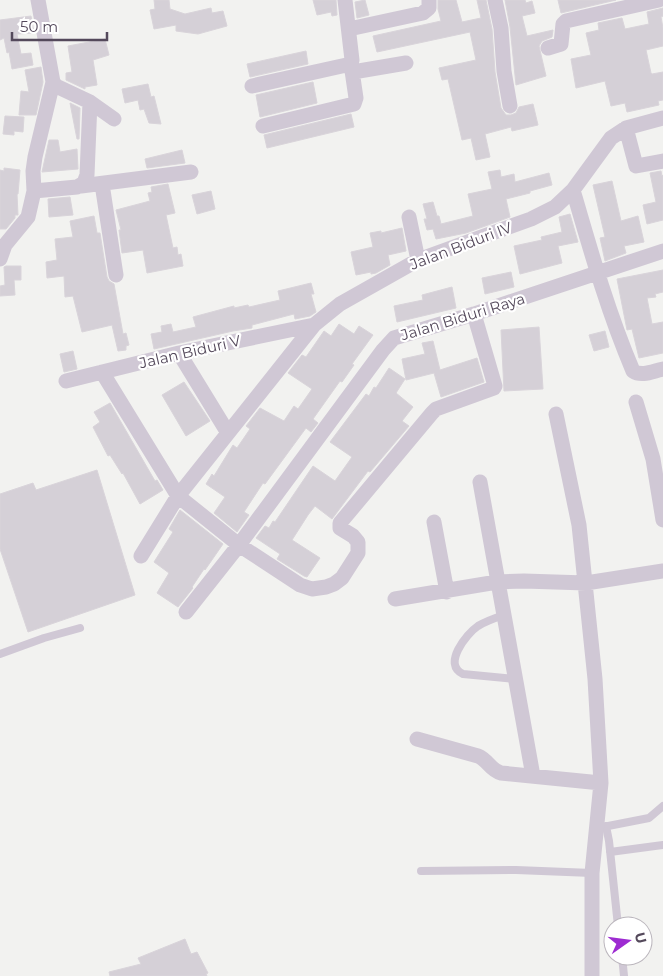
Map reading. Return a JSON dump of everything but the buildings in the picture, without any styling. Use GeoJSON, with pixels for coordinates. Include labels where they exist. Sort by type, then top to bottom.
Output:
{"type":"FeatureCollection","features":[{"type":"Feature","properties":{"kind":"street"},"geometry":{"type":"LineString","coordinates":[[0,259],[5,246],[28,217],[34,191],[33,170],[35,156],[52,82],[38,0]]}},
{"type":"Feature","properties":{"kind":"street"},"geometry":{"type":"LineString","coordinates":[[263,126],[351,105],[356,101],[345,0]]}},
{"type":"Feature","properties":{"kind":"street"},"geometry":{"type":"LineString","coordinates":[[349,30],[423,13],[429,8],[429,0]]}},
{"type":"Feature","properties":{"kind":"street"},"geometry":{"type":"LineString","coordinates":[[495,0],[501,28],[504,70],[510,106]]}},
{"type":"Feature","properties":{"kind":"street"},"geometry":{"type":"LineString","coordinates":[[548,48],[561,44],[563,24],[566,21],[624,4],[659,0]]}},
{"type":"Feature","properties":{"kind":"street"},"geometry":{"type":"LineString","coordinates":[[252,86],[352,68],[406,63]]}},
{"type":"Feature","properties":{"kind":"street"},"geometry":{"type":"LineString","coordinates":[[52,82],[56,86],[90,102],[114,119]]}},
{"type":"Feature","properties":{"kind":"street"},"geometry":{"type":"LineString","coordinates":[[81,186],[87,175],[90,102]]}},
{"type":"Feature","properties":{"kind":"street","name":"Jalan Biduri IV"},"geometry":{"type":"LineString","coordinates":[[141,556],[178,496],[314,325],[340,304],[418,260],[531,219],[555,207],[573,190],[611,138],[626,128],[663,118]]}},
{"type":"Feature","properties":{"kind":"street"},"geometry":{"type":"LineString","coordinates":[[626,128],[636,166],[663,161]]}},
{"type":"Feature","properties":{"kind":"street"},"geometry":{"type":"LineString","coordinates":[[34,191],[192,172]]}},
{"type":"Feature","properties":{"kind":"street"},"geometry":{"type":"LineString","coordinates":[[102,184],[116,275]]}},
{"type":"Feature","properties":{"kind":"street"},"geometry":{"type":"LineString","coordinates":[[573,190],[597,274],[615,328],[633,371],[637,374],[644,374],[663,369]]}},
{"type":"Feature","properties":{"kind":"street"},"geometry":{"type":"LineString","coordinates":[[409,217],[418,260]]}},
{"type":"Feature","properties":{"kind":"street","name":"Jalan Biduri Raya"},"geometry":{"type":"LineString","coordinates":[[186,612],[239,545],[377,358],[394,338],[474,314],[663,251]]}},
{"type":"Feature","properties":{"kind":"street"},"geometry":{"type":"LineString","coordinates":[[102,372],[178,496],[239,545],[300,585],[312,589],[326,587],[342,578],[358,553],[358,542],[353,536],[340,528],[340,523],[432,413],[436,409],[494,388],[474,314]]}},
{"type":"Feature","properties":{"kind":"street","name":"Jalan Biduri V"},"geometry":{"type":"LineString","coordinates":[[66,381],[179,353],[314,325]]}},
{"type":"Feature","properties":{"kind":"street"},"geometry":{"type":"LineString","coordinates":[[179,353],[228,433]]}},
{"type":"Feature","properties":{"kind":"street"},"geometry":{"type":"LineString","coordinates":[[636,402],[658,458],[663,520]]}},
{"type":"Feature","properties":{"kind":"street"},"geometry":{"type":"LineString","coordinates":[[556,414],[578,517],[595,679],[601,783],[601,827],[592,873],[592,976]]}},
{"type":"Feature","properties":{"kind":"street"},"geometry":{"type":"LineString","coordinates":[[480,482],[533,776]]}},
{"type":"Feature","properties":{"kind":"street"},"geometry":{"type":"LineString","coordinates":[[434,522],[447,592]]}},
{"type":"Feature","properties":{"kind":"street"},"geometry":{"type":"LineString","coordinates":[[395,599],[447,592],[497,582],[586,583],[663,571]]}},
{"type":"Feature","properties":{"kind":"street"},"geometry":{"type":"LineString","coordinates":[[417,739],[478,756],[484,759],[495,771],[601,783]]}},
{"type":"Feature","properties":{"kind":"lane"},"geometry":{"type":"LineString","coordinates":[[504,615],[487,621],[467,634],[454,662],[455,668],[463,674],[516,679]]}},
{"type":"Feature","properties":{"kind":"lane"},"geometry":{"type":"LineString","coordinates":[[0,654],[44,638],[80,628]]}},
{"type":"Feature","properties":{"kind":"lane"},"geometry":{"type":"LineString","coordinates":[[617,916],[610,852],[601,827],[649,818],[663,806]]}},
{"type":"Feature","properties":{"kind":"lane"},"geometry":{"type":"LineString","coordinates":[[610,852],[663,845]]}},
{"type":"Feature","properties":{"kind":"lane"},"geometry":{"type":"LineString","coordinates":[[421,871],[516,870],[592,873]]}}]}
